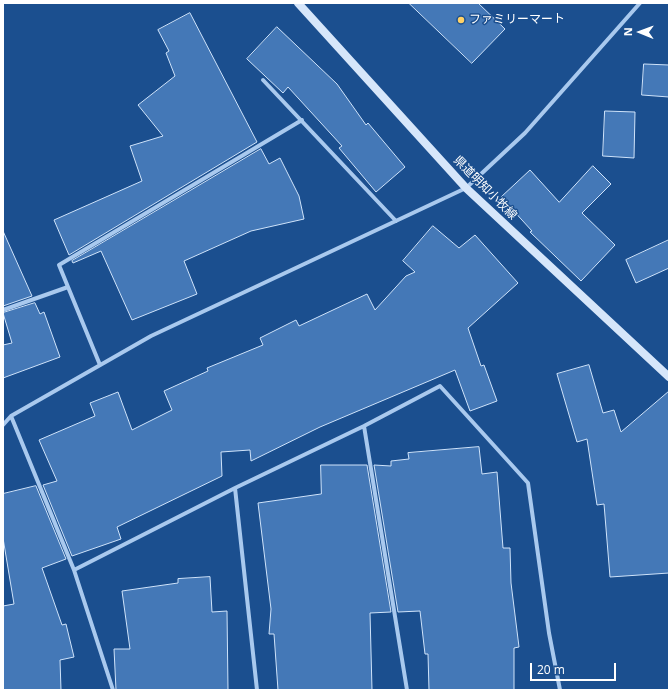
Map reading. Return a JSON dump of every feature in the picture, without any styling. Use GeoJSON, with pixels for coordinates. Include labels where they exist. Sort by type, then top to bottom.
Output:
{"type":"FeatureCollection","features":[{"type":"Feature","properties":{"kind":"main road","name":"県道明知小牧線"},"geometry":{"type":"LineString","coordinates":[[298,3],[466,188],[669,377]]}},
{"type":"Feature","properties":{"kind":"street"},"geometry":{"type":"LineString","coordinates":[[3,425],[11,416],[151,336],[466,188],[525,133],[640,3]]}},
{"type":"Feature","properties":{"kind":"street"},"geometry":{"type":"LineString","coordinates":[[263,80],[396,221]]}},
{"type":"Feature","properties":{"kind":"street"},"geometry":{"type":"LineString","coordinates":[[100,365],[59,265],[302,120]]}},
{"type":"Feature","properties":{"kind":"street"},"geometry":{"type":"LineString","coordinates":[[3,310],[68,287]]}},
{"type":"Feature","properties":{"kind":"street"},"geometry":{"type":"LineString","coordinates":[[74,570],[235,488],[364,426],[440,386],[528,484],[549,633],[560,690]]}},
{"type":"Feature","properties":{"kind":"street"},"geometry":{"type":"LineString","coordinates":[[11,416],[74,570],[113,690]]}},
{"type":"Feature","properties":{"kind":"street"},"geometry":{"type":"LineString","coordinates":[[364,426],[407,690]]}},
{"type":"Feature","properties":{"kind":"street"},"geometry":{"type":"LineString","coordinates":[[235,488],[257,690]]}},
{"type":"Feature","properties":{"kind":"building"},"geometry":{"type":"Polygon","coordinates":[[[409,3],[478,3],[505,29],[472,63],[409,3]]]}},
{"type":"Feature","properties":{"kind":"building"},"geometry":{"type":"Polygon","coordinates":[[[190,13],[257,142],[69,255],[54,220],[142,181],[130,146],[163,136],[138,105],[175,76],[166,53],[169,51],[158,30],[190,13]]]}},
{"type":"Feature","properties":{"kind":"building"},"geometry":{"type":"Polygon","coordinates":[[[277,27],[337,84],[366,125],[368,123],[405,167],[376,192],[339,148],[342,146],[288,87],[283,93],[247,59],[277,27]]]}},
{"type":"Feature","properties":{"kind":"building"},"geometry":{"type":"Polygon","coordinates":[[[644,64],[669,65],[669,97],[642,95],[644,64]]]}},
{"type":"Feature","properties":{"kind":"building"},"geometry":{"type":"Polygon","coordinates":[[[605,111],[635,112],[634,158],[603,156],[605,111]]]}},
{"type":"Feature","properties":{"kind":"building"},"geometry":{"type":"Polygon","coordinates":[[[261,149],[269,164],[280,158],[299,196],[304,219],[251,231],[184,261],[197,294],[132,320],[101,251],[73,263],[72,261],[261,149]]]}},
{"type":"Feature","properties":{"kind":"building"},"geometry":{"type":"Polygon","coordinates":[[[593,166],[611,184],[582,213],[615,245],[581,281],[530,232],[532,231],[501,197],[530,170],[559,202],[593,166]]]}},
{"type":"Feature","properties":{"kind":"building"},"geometry":{"type":"Polygon","coordinates":[[[433,226],[459,248],[475,235],[518,283],[468,328],[481,366],[484,365],[497,401],[470,411],[455,370],[320,427],[251,461],[250,450],[221,452],[222,476],[117,527],[121,539],[72,556],[43,485],[57,481],[39,440],[95,416],[90,403],[118,392],[132,430],[172,410],[164,391],[208,371],[207,368],[263,345],[260,338],[296,320],[299,326],[367,294],[375,310],[406,276],[415,272],[403,261],[433,226]]]}},
{"type":"Feature","properties":{"kind":"building"},"geometry":{"type":"Polygon","coordinates":[[[3,231],[32,296],[3,306],[3,231]]]}},
{"type":"Feature","properties":{"kind":"building"},"geometry":{"type":"Polygon","coordinates":[[[669,240],[669,268],[636,283],[626,260],[669,240]]]}},
{"type":"Feature","properties":{"kind":"building"},"geometry":{"type":"Polygon","coordinates":[[[35,303],[40,314],[44,312],[60,357],[3,378],[3,345],[12,343],[3,313],[35,303]]]}},
{"type":"Feature","properties":{"kind":"building"},"geometry":{"type":"Polygon","coordinates":[[[589,365],[603,413],[614,410],[621,432],[669,391],[669,573],[610,577],[604,504],[597,505],[587,439],[577,442],[557,374],[589,365]]]}},
{"type":"Feature","properties":{"kind":"building"},"geometry":{"type":"Polygon","coordinates":[[[479,447],[482,474],[497,472],[503,548],[510,548],[511,583],[519,647],[514,648],[514,690],[429,690],[428,654],[425,654],[420,611],[398,612],[374,465],[391,466],[391,461],[409,459],[408,453],[479,447]]]}},
{"type":"Feature","properties":{"kind":"building"},"geometry":{"type":"Polygon","coordinates":[[[321,465],[367,465],[391,612],[370,613],[372,690],[278,690],[274,634],[269,634],[271,609],[258,503],[321,494],[321,465]]]}},
{"type":"Feature","properties":{"kind":"building"},"geometry":{"type":"Polygon","coordinates":[[[36,486],[66,559],[42,568],[62,625],[66,624],[74,657],[60,660],[61,690],[3,690],[3,606],[14,604],[3,538],[3,494],[36,486]]]}},
{"type":"Feature","properties":{"kind":"building"},"geometry":{"type":"Polygon","coordinates":[[[210,577],[212,612],[227,611],[228,690],[116,690],[114,649],[130,649],[122,591],[178,583],[178,579],[210,577]]]}},
{"type":"Feature","properties":{"kind":"place","name":"ファミリーマート"},"geometry":{"type":"Point","coordinates":[461,20]}}]}
